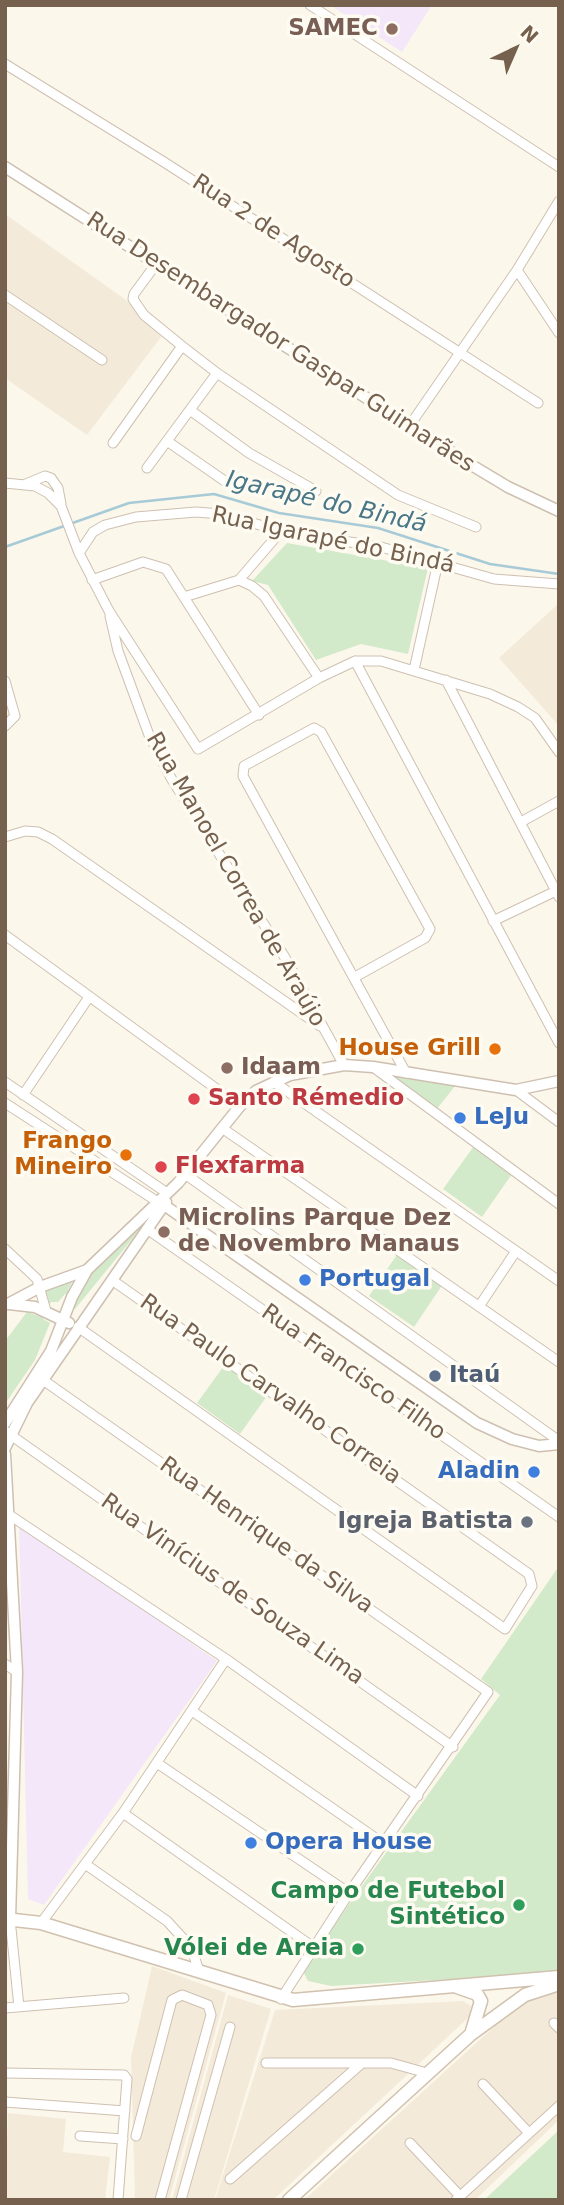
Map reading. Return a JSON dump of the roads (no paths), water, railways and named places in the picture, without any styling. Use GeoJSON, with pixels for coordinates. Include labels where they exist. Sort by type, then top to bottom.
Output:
{"type":"FeatureCollection","features":[{"type":"Feature","properties":{"kind":"main road"},"geometry":{"type":"LineString","coordinates":[[8,1919],[41,1923],[281,1999],[305,2000],[450,1984],[559,1977]]}},
{"type":"Feature","properties":{"kind":"main road"},"geometry":{"type":"LineString","coordinates":[[450,1984],[473,1992],[481,2001],[481,2011],[470,2035]]}},
{"type":"Feature","properties":{"kind":"main road"},"geometry":{"type":"LineString","coordinates":[[289,2200],[470,2035],[525,1994],[559,1984]]}},
{"type":"Feature","properties":{"kind":"street"},"geometry":{"type":"LineString","coordinates":[[310,5],[559,167]]}},
{"type":"Feature","properties":{"kind":"street","name":"Rua 2 de Agosto"},"geometry":{"type":"LineString","coordinates":[[5,64],[164,162],[538,403]]}},
{"type":"Feature","properties":{"kind":"street","name":"Rua Desembargador Gaspar Guimarães"},"geometry":{"type":"LineString","coordinates":[[5,167],[508,487],[559,510]]}},
{"type":"Feature","properties":{"kind":"street"},"geometry":{"type":"LineString","coordinates":[[410,425],[517,271],[559,201]]}},
{"type":"Feature","properties":{"kind":"street"},"geometry":{"type":"LineString","coordinates":[[156,264],[134,294],[134,299],[144,315],[217,373],[398,495],[476,527]]}},
{"type":"Feature","properties":{"kind":"street"},"geometry":{"type":"LineString","coordinates":[[517,271],[559,333]]}},
{"type":"Feature","properties":{"kind":"street"},"geometry":{"type":"LineString","coordinates":[[5,295],[102,360]]}},
{"type":"Feature","properties":{"kind":"street"},"geometry":{"type":"LineString","coordinates":[[113,443],[182,346]]}},
{"type":"Feature","properties":{"kind":"street"},"geometry":{"type":"LineString","coordinates":[[147,468],[217,373]]}},
{"type":"Feature","properties":{"kind":"street"},"geometry":{"type":"LineString","coordinates":[[190,410],[249,453],[316,491]]}},
{"type":"Feature","properties":{"kind":"street"},"geometry":{"type":"LineString","coordinates":[[167,440],[229,484]]}},
{"type":"Feature","properties":{"kind":"street"},"geometry":{"type":"LineString","coordinates":[[23,485],[45,476],[51,478],[58,488],[63,510],[92,580],[194,745],[201,750],[319,678],[355,661],[381,661],[489,694],[535,718],[559,752]]}},
{"type":"Feature","properties":{"kind":"street"},"geometry":{"type":"LineString","coordinates":[[5,483],[23,485],[48,493],[63,510]]}},
{"type":"Feature","properties":{"kind":"street","name":"Rua Igarapé do Bindá"},"geometry":{"type":"LineString","coordinates":[[79,553],[93,532],[136,517],[196,512],[221,514],[281,531],[381,547],[494,579],[559,584]]}},
{"type":"Feature","properties":{"kind":"street"},"geometry":{"type":"LineString","coordinates":[[184,597],[239,580],[267,551],[281,531]]}},
{"type":"Feature","properties":{"kind":"street"},"geometry":{"type":"LineString","coordinates":[[414,670],[438,562]]}},
{"type":"Feature","properties":{"kind":"street"},"geometry":{"type":"LineString","coordinates":[[92,580],[130,565],[154,563],[166,569],[259,715]]}},
{"type":"Feature","properties":{"kind":"street"},"geometry":{"type":"LineString","coordinates":[[239,580],[264,596],[319,678]]}},
{"type":"Feature","properties":{"kind":"street","name":"Rua Manoel Correa de Araújo"},"geometry":{"type":"LineString","coordinates":[[109,611],[118,651],[149,735],[171,778],[284,956],[344,1065]]}},
{"type":"Feature","properties":{"kind":"street"},"geometry":{"type":"LineString","coordinates":[[355,661],[556,1041]]}},
{"type":"Feature","properties":{"kind":"street"},"geometry":{"type":"LineString","coordinates":[[446,680],[557,894],[493,921]]}},
{"type":"Feature","properties":{"kind":"street"},"geometry":{"type":"LineString","coordinates":[[5,681],[15,716],[5,726]]}},
{"type":"Feature","properties":{"kind":"street"},"geometry":{"type":"LineString","coordinates":[[355,977],[425,938],[430,929],[321,732],[310,729],[244,766],[243,776],[406,1073]]}},
{"type":"Feature","properties":{"kind":"street"},"geometry":{"type":"LineString","coordinates":[[521,822],[559,801]]}},
{"type":"Feature","properties":{"kind":"street"},"geometry":{"type":"LineString","coordinates":[[5,838],[25,831],[38,832],[52,839],[321,1027]]}},
{"type":"Feature","properties":{"kind":"street"},"geometry":{"type":"LineString","coordinates":[[5,935],[240,1106]]}},
{"type":"Feature","properties":{"kind":"street"},"geometry":{"type":"LineString","coordinates":[[23,1095],[89,997]]}},
{"type":"Feature","properties":{"kind":"street"},"geometry":{"type":"LineString","coordinates":[[5,1448],[9,1432],[126,1261],[171,1189],[240,1106],[256,1091],[307,1070],[344,1065],[373,1067],[516,1090],[559,1081]]}},
{"type":"Feature","properties":{"kind":"street"},"geometry":{"type":"LineString","coordinates":[[373,1067],[559,1204]]}},
{"type":"Feature","properties":{"kind":"street"},"geometry":{"type":"LineString","coordinates":[[5,1082],[171,1189]]}},
{"type":"Feature","properties":{"kind":"street"},"geometry":{"type":"LineString","coordinates":[[274,1082],[559,1281]]}},
{"type":"Feature","properties":{"kind":"street"},"geometry":{"type":"LineString","coordinates":[[516,1090],[559,1122]]}},
{"type":"Feature","properties":{"kind":"street"},"geometry":{"type":"LineString","coordinates":[[5,1103],[161,1204],[477,1423],[512,1439],[539,1446],[559,1442]]}},
{"type":"Feature","properties":{"kind":"street"},"geometry":{"type":"LineString","coordinates":[[222,1128],[559,1362]]}},
{"type":"Feature","properties":{"kind":"street"},"geometry":{"type":"LineString","coordinates":[[185,1174],[559,1442]]}},
{"type":"Feature","properties":{"kind":"street"},"geometry":{"type":"LineString","coordinates":[[7,1304],[40,1287],[87,1270],[161,1204]]}},
{"type":"Feature","properties":{"kind":"street","name":"Rua Francisco Filho"},"geometry":{"type":"LineString","coordinates":[[147,1229],[559,1517]]}},
{"type":"Feature","properties":{"kind":"street"},"geometry":{"type":"LineString","coordinates":[[115,1245],[126,1261]]}},
{"type":"Feature","properties":{"kind":"street"},"geometry":{"type":"LineString","coordinates":[[5,1249],[30,1269],[40,1287],[46,1311]]}},
{"type":"Feature","properties":{"kind":"street"},"geometry":{"type":"LineString","coordinates":[[480,1305],[516,1251]]}},
{"type":"Feature","properties":{"kind":"street"},"geometry":{"type":"LineString","coordinates":[[5,1423],[44,1364],[87,1270]]}},
{"type":"Feature","properties":{"kind":"street","name":"Rua Paulo Carvalho Correia"},"geometry":{"type":"LineString","coordinates":[[78,1328],[505,1629],[532,1586],[529,1574],[112,1280]]}},
{"type":"Feature","properties":{"kind":"street"},"geometry":{"type":"LineString","coordinates":[[7,1304],[46,1311],[78,1328]]}},
{"type":"Feature","properties":{"kind":"street","name":"Rua Henrique da Silva"},"geometry":{"type":"LineString","coordinates":[[43,1380],[488,1692],[453,1747]]}},
{"type":"Feature","properties":{"kind":"street","name":"Rua Vinícius de Souza Lima"},"geometry":{"type":"LineString","coordinates":[[9,1432],[453,1747]]}},
{"type":"Feature","properties":{"kind":"street"},"geometry":{"type":"LineString","coordinates":[[5,1454],[10,1596],[18,1672],[8,1919],[19,2007]]}},
{"type":"Feature","properties":{"kind":"street"},"geometry":{"type":"LineString","coordinates":[[7,1514],[226,1659],[418,1796]]}},
{"type":"Feature","properties":{"kind":"street"},"geometry":{"type":"LineString","coordinates":[[41,1923],[123,1813],[226,1659]]}},
{"type":"Feature","properties":{"kind":"street"},"geometry":{"type":"LineString","coordinates":[[5,1664],[18,1672]]}},
{"type":"Feature","properties":{"kind":"street"},"geometry":{"type":"LineString","coordinates":[[192,1711],[384,1844]]}},
{"type":"Feature","properties":{"kind":"street"},"geometry":{"type":"LineString","coordinates":[[5,1745],[16,1753]]}},
{"type":"Feature","properties":{"kind":"street"},"geometry":{"type":"LineString","coordinates":[[281,1999],[349,1893],[453,1747]]}},
{"type":"Feature","properties":{"kind":"street"},"geometry":{"type":"LineString","coordinates":[[157,1763],[349,1893]]}},
{"type":"Feature","properties":{"kind":"street"},"geometry":{"type":"LineString","coordinates":[[123,1813],[313,1947]]}},
{"type":"Feature","properties":{"kind":"street"},"geometry":{"type":"LineString","coordinates":[[85,1864],[167,1921],[191,1947],[199,1971]]}},
{"type":"Feature","properties":{"kind":"street"},"geometry":{"type":"LineString","coordinates":[[136,2136],[172,2000],[182,1996],[208,2005],[211,2015],[160,2200]]}},
{"type":"Feature","properties":{"kind":"street"},"geometry":{"type":"LineString","coordinates":[[5,2008],[124,1998]]}},
{"type":"Feature","properties":{"kind":"street"},"geometry":{"type":"LineString","coordinates":[[181,2200],[230,2027]]}},
{"type":"Feature","properties":{"kind":"street"},"geometry":{"type":"LineString","coordinates":[[266,2063],[391,2063],[427,2073]]}},
{"type":"Feature","properties":{"kind":"street"},"geometry":{"type":"LineString","coordinates":[[230,2179],[362,2063]]}},
{"type":"Feature","properties":{"kind":"street"},"geometry":{"type":"LineString","coordinates":[[5,2073],[120,2074],[127,2079],[118,2200]]}},
{"type":"Feature","properties":{"kind":"street"},"geometry":{"type":"LineString","coordinates":[[483,2084],[528,2132]]}},
{"type":"Feature","properties":{"kind":"street"},"geometry":{"type":"LineString","coordinates":[[5,2102],[125,2111]]}},
{"type":"Feature","properties":{"kind":"street"},"geometry":{"type":"LineString","coordinates":[[410,2143],[458,2198],[559,2106]]}},
{"type":"Feature","properties":{"kind":"street"},"geometry":{"type":"LineString","coordinates":[[80,2136],[123,2139]]}},
{"type":"Feature","properties":{"kind":"waterway","name":"Igarapé do Bindá"},"geometry":{"type":"LineString","coordinates":[[5,547],[129,503],[214,494],[279,513],[378,528],[490,564],[559,574]]}},
{"type":"Feature","properties":{"kind":"place","name":"SAMEC"},"geometry":{"type":"Point","coordinates":[392,29]}},
{"type":"Feature","properties":{"kind":"place","name":"House Grill"},"geometry":{"type":"Point","coordinates":[495,1049]}},
{"type":"Feature","properties":{"kind":"place","name":"Idaam"},"geometry":{"type":"Point","coordinates":[227,1068]}},
{"type":"Feature","properties":{"kind":"place","name":"Santo Rémedio"},"geometry":{"type":"Point","coordinates":[194,1099]}},
{"type":"Feature","properties":{"kind":"place","name":"LeJu"},"geometry":{"type":"Point","coordinates":[460,1118]}},
{"type":"Feature","properties":{"kind":"place","name":"Frango Mineiro"},"geometry":{"type":"Point","coordinates":[126,1155]}},
{"type":"Feature","properties":{"kind":"place","name":"Flexfarma"},"geometry":{"type":"Point","coordinates":[161,1167]}},
{"type":"Feature","properties":{"kind":"place","name":"Microlins Parque Dez de Novembro Manaus"},"geometry":{"type":"Point","coordinates":[164,1232]}},
{"type":"Feature","properties":{"kind":"place","name":"Portugal"},"geometry":{"type":"Point","coordinates":[305,1280]}},
{"type":"Feature","properties":{"kind":"place","name":"Itaú"},"geometry":{"type":"Point","coordinates":[435,1376]}},
{"type":"Feature","properties":{"kind":"place","name":"Aladin"},"geometry":{"type":"Point","coordinates":[534,1472]}},
{"type":"Feature","properties":{"kind":"place","name":"Igreja Batista"},"geometry":{"type":"Point","coordinates":[527,1522]}},
{"type":"Feature","properties":{"kind":"place","name":"Opera House"},"geometry":{"type":"Point","coordinates":[251,1843]}},
{"type":"Feature","properties":{"kind":"place","name":"Campo de Futebol Sintético"},"geometry":{"type":"Point","coordinates":[519,1905]}},
{"type":"Feature","properties":{"kind":"place","name":"Vólei de Areia"},"geometry":{"type":"Point","coordinates":[358,1949]}}]}
